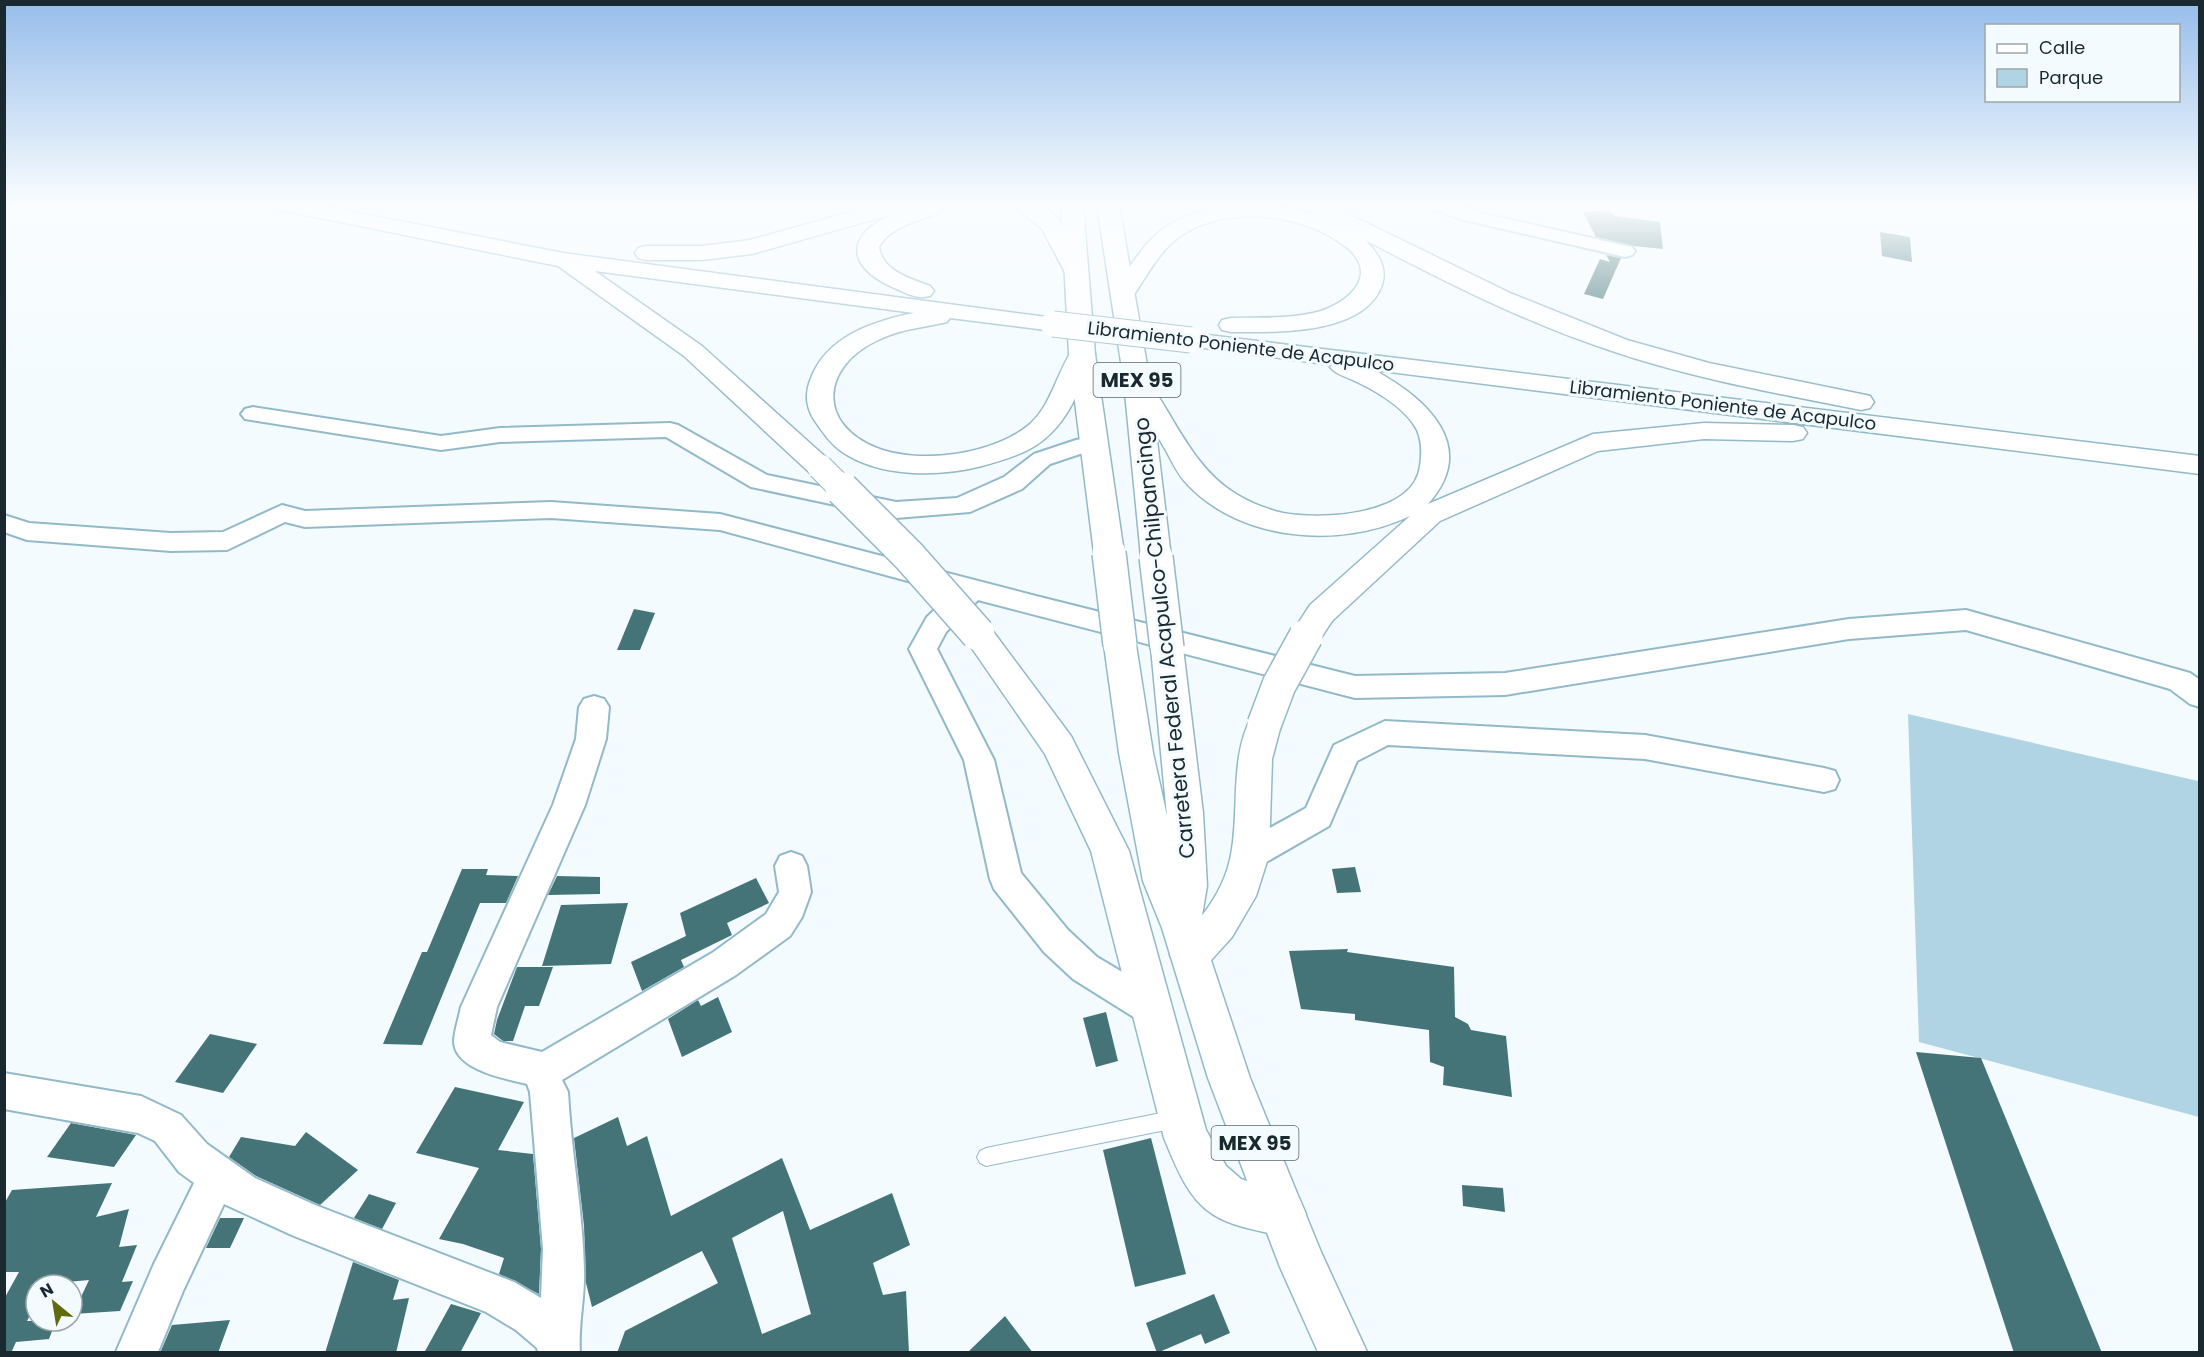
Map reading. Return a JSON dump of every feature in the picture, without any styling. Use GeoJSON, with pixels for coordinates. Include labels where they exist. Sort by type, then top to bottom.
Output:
{"type":"FeatureCollection","features":[{"type":"Feature","properties":{"kind":"main road"},"geometry":{"type":"LineString","coordinates":[[576,268],[693,351],[820,467],[909,556],[978,634],[1059,746],[1110,850],[1186,1138],[1210,1182],[1228,1198],[1283,1214]]}},
{"type":"Feature","properties":{"kind":"main road","name":"Libramiento Poniente de Acapulco"},"geometry":{"type":"LineString","coordinates":[[629,268],[983,314],[1057,315]]}},
{"type":"Feature","properties":{"kind":"main road","name":"Libramiento Poniente de Acapulco"},"geometry":{"type":"LineString","coordinates":[[727,268],[922,291],[1057,315],[1194,331],[1289,352],[1985,437],[2199,449]]}},
{"type":"Feature","properties":{"kind":"main road"},"geometry":{"type":"LineString","coordinates":[[878,268],[922,291]]}},
{"type":"Feature","properties":{"kind":"main road","name":"Carretera Federal Acapulco-Chilpancingo"},"geometry":{"type":"LineString","coordinates":[[1119,268],[1137,382],[1185,813],[1188,886],[1185,942]]}},
{"type":"Feature","properties":{"kind":"main road"},"geometry":{"type":"LineString","coordinates":[[1123,294],[1141,268]]}},
{"type":"Feature","properties":{"kind":"main road"},"geometry":{"type":"LineString","coordinates":[[1231,326],[1302,322],[1326,318],[1341,312],[1362,299],[1372,284],[1374,275],[1372,268]]}},
{"type":"Feature","properties":{"kind":"main road"},"geometry":{"type":"LineString","coordinates":[[1442,268],[1525,309],[1617,345],[1755,381],[1901,410]]}},
{"type":"Feature","properties":{"kind":"main road","name":"Carretera Federal Acapulco-Chilpancingo"},"geometry":{"type":"LineString","coordinates":[[1076,271],[1082,354],[1120,645],[1136,753],[1162,881],[1185,942],[1229,1078],[1283,1214],[1343,1353]]}},
{"type":"Feature","properties":{"kind":"main road"},"geometry":{"type":"LineString","coordinates":[[983,314],[925,318],[893,326],[856,342],[833,360],[819,387],[820,405],[830,424],[851,446],[874,458],[924,465],[971,460],[1009,449],[1040,429],[1056,408],[1082,354]]}},
{"type":"Feature","properties":{"kind":"main road","name":"Libramiento Poniente de Acapulco"},"geometry":{"type":"LineString","coordinates":[[1194,331],[1231,326],[1901,410],[2083,441],[2199,465]]}},
{"type":"Feature","properties":{"kind":"main road"},"geometry":{"type":"LineString","coordinates":[[1137,382],[1196,477],[1224,501],[1265,519],[1311,526],[1358,524],[1397,511],[1425,490],[1437,464],[1434,436],[1418,411],[1389,390],[1350,368],[1289,352]]}},
{"type":"Feature","properties":{"kind":"main road"},"geometry":{"type":"LineString","coordinates":[[1185,942],[1218,925],[1237,896],[1250,855],[1255,759],[1264,725],[1280,685],[1306,636],[1322,613],[1430,514],[1593,443],[1704,431],[1985,437]]}},
{"type":"Feature","properties":{"kind":"street"},"geometry":{"type":"LineString","coordinates":[[253,414],[441,443],[500,435],[670,430],[760,482],[896,510],[961,506],[1013,483],[1042,459],[1076,447],[1094,444]]}},
{"type":"Feature","properties":{"kind":"street"},"geometry":{"type":"LineString","coordinates":[[4,523],[27,531],[171,542],[226,541],[282,513],[305,519],[551,510],[720,522],[973,590],[1355,687],[1504,684],[1849,629],[1966,620],[2180,681],[2199,696]]}},
{"type":"Feature","properties":{"kind":"street"},"geometry":{"type":"LineString","coordinates":[[973,590],[943,616],[927,636],[923,649],[979,760],[1006,879],[1056,941],[1085,968],[1152,1009]]}},
{"type":"Feature","properties":{"kind":"street"},"geometry":{"type":"LineString","coordinates":[[546,1070],[491,1058],[472,1042],[479,1007],[569,804],[591,739],[594,707]]}},
{"type":"Feature","properties":{"kind":"street"},"geometry":{"type":"LineString","coordinates":[[1250,855],[1318,817],[1345,753],[1385,733],[1645,747],[1824,780]]}},
{"type":"Feature","properties":{"kind":"street"},"geometry":{"type":"LineString","coordinates":[[558,1344],[564,1271],[549,1092],[542,1075],[546,1070],[724,964],[778,925],[790,907],[795,892],[791,866]]}},
{"type":"Feature","properties":{"kind":"street"},"geometry":{"type":"LineString","coordinates":[[4,1091],[141,1115],[168,1128],[193,1158],[241,1192],[308,1222],[499,1297],[531,1315],[558,1344]]}},
{"type":"Feature","properties":{"kind":"street"},"geometry":{"type":"LineString","coordinates":[[137,1353],[168,1278],[217,1177]]}},
{"type":"Feature","properties":{"kind":"lane"},"geometry":{"type":"LineString","coordinates":[[986,1157],[1181,1118]]}},
{"type":"Feature","properties":{"kind":"green space"},"geometry":{"type":"Polygon","coordinates":[[[1908,714],[2198,781],[2199,1117],[1919,1042],[1908,714]]]}},
{"type":"Feature","properties":{"kind":"building"},"geometry":{"type":"Polygon","coordinates":[[[1596,268],[1616,268],[1603,299],[1584,294],[1596,268]]]}},
{"type":"Feature","properties":{"kind":"building"},"geometry":{"type":"Polygon","coordinates":[[[634,609],[655,613],[640,650],[617,650],[634,609]]]}},
{"type":"Feature","properties":{"kind":"building"},"geometry":{"type":"Polygon","coordinates":[[[1355,867],[1361,892],[1337,893],[1332,869],[1355,867]]]}},
{"type":"Feature","properties":{"kind":"building"},"geometry":{"type":"Polygon","coordinates":[[[462,869],[488,869],[486,875],[518,876],[506,903],[480,903],[422,1045],[383,1044],[422,952],[427,952],[462,869]]]}},
{"type":"Feature","properties":{"kind":"building"},"geometry":{"type":"Polygon","coordinates":[[[557,876],[600,877],[600,894],[548,895],[557,876]]]}},
{"type":"Feature","properties":{"kind":"building"},"geometry":{"type":"Polygon","coordinates":[[[756,878],[769,903],[727,923],[732,935],[681,960],[684,967],[642,991],[631,962],[686,936],[680,913],[756,878]]]}},
{"type":"Feature","properties":{"kind":"building"},"geometry":{"type":"Polygon","coordinates":[[[628,903],[611,964],[542,966],[561,905],[628,903]]]}},
{"type":"Feature","properties":{"kind":"building"},"geometry":{"type":"Polygon","coordinates":[[[1348,949],[1347,952],[1454,967],[1455,1017],[1468,1024],[1471,1030],[1506,1036],[1512,1097],[1443,1085],[1444,1067],[1430,1062],[1429,1030],[1355,1020],[1355,1014],[1301,1009],[1289,951],[1348,949]]]}},
{"type":"Feature","properties":{"kind":"building"},"geometry":{"type":"Polygon","coordinates":[[[517,967],[553,967],[539,1006],[525,1006],[513,1041],[503,1041],[494,1034],[517,967]]]}},
{"type":"Feature","properties":{"kind":"building"},"geometry":{"type":"Polygon","coordinates":[[[718,997],[732,1032],[682,1057],[668,1019],[698,1000],[701,1006],[718,997]]]}},
{"type":"Feature","properties":{"kind":"building"},"geometry":{"type":"Polygon","coordinates":[[[1106,1012],[1118,1061],[1096,1067],[1083,1018],[1106,1012]]]}},
{"type":"Feature","properties":{"kind":"building"},"geometry":{"type":"Polygon","coordinates":[[[210,1034],[257,1044],[223,1093],[175,1082],[210,1034]]]}},
{"type":"Feature","properties":{"kind":"building"},"geometry":{"type":"Polygon","coordinates":[[[1916,1052],[1981,1058],[2102,1353],[2014,1353],[1916,1052]]]}},
{"type":"Feature","properties":{"kind":"building"},"geometry":{"type":"Polygon","coordinates":[[[455,1087],[524,1102],[498,1150],[533,1154],[541,1249],[539,1294],[499,1274],[504,1258],[463,1244],[439,1239],[479,1168],[416,1153],[455,1087]]]}},
{"type":"Feature","properties":{"kind":"building"},"geometry":{"type":"Polygon","coordinates":[[[618,1117],[627,1146],[647,1136],[671,1216],[782,1158],[810,1230],[892,1193],[910,1245],[873,1263],[883,1295],[906,1291],[909,1353],[617,1353],[625,1331],[718,1283],[702,1251],[592,1307],[586,1283],[584,1226],[574,1138],[618,1117]],[[783,1211],[732,1238],[762,1334],[811,1314],[783,1211]]]}},
{"type":"Feature","properties":{"kind":"building"},"geometry":{"type":"Polygon","coordinates":[[[71,1123],[136,1135],[114,1167],[47,1157],[71,1123]]]}},
{"type":"Feature","properties":{"kind":"building"},"geometry":{"type":"Polygon","coordinates":[[[306,1132],[358,1170],[320,1205],[256,1176],[229,1157],[241,1137],[295,1146],[306,1132]]]}},
{"type":"Feature","properties":{"kind":"building"},"geometry":{"type":"Polygon","coordinates":[[[1151,1138],[1186,1274],[1135,1287],[1103,1150],[1151,1138]]]}},
{"type":"Feature","properties":{"kind":"building"},"geometry":{"type":"Polygon","coordinates":[[[112,1183],[96,1217],[129,1209],[119,1247],[137,1245],[122,1282],[133,1281],[120,1311],[84,1313],[84,1291],[89,1280],[84,1280],[84,1273],[24,1273],[24,1333],[51,1333],[49,1339],[16,1342],[11,1353],[4,1353],[4,1299],[19,1272],[4,1272],[4,1204],[12,1190],[112,1183]]]}},
{"type":"Feature","properties":{"kind":"building"},"geometry":{"type":"Polygon","coordinates":[[[1462,1185],[1503,1188],[1505,1212],[1463,1206],[1462,1185]]]}},
{"type":"Feature","properties":{"kind":"building"},"geometry":{"type":"Polygon","coordinates":[[[369,1194],[396,1203],[382,1229],[354,1218],[369,1194]]]}},
{"type":"Feature","properties":{"kind":"building"},"geometry":{"type":"Polygon","coordinates":[[[220,1218],[244,1218],[230,1248],[206,1248],[220,1218]]]}},
{"type":"Feature","properties":{"kind":"building"},"geometry":{"type":"Polygon","coordinates":[[[353,1262],[399,1280],[393,1300],[409,1298],[396,1353],[325,1353],[353,1262]]]}},
{"type":"Feature","properties":{"kind":"building"},"geometry":{"type":"Polygon","coordinates":[[[1214,1294],[1230,1333],[1205,1344],[1201,1334],[1157,1353],[1146,1323],[1214,1294]]]}},
{"type":"Feature","properties":{"kind":"building"},"geometry":{"type":"Polygon","coordinates":[[[451,1304],[481,1313],[460,1353],[424,1353],[451,1304]]]}},
{"type":"Feature","properties":{"kind":"building"},"geometry":{"type":"Polygon","coordinates":[[[1005,1316],[1033,1353],[967,1353],[1005,1316]]]}},
{"type":"Feature","properties":{"kind":"building"},"geometry":{"type":"Polygon","coordinates":[[[230,1320],[218,1353],[160,1353],[172,1325],[230,1320]]]}}]}
